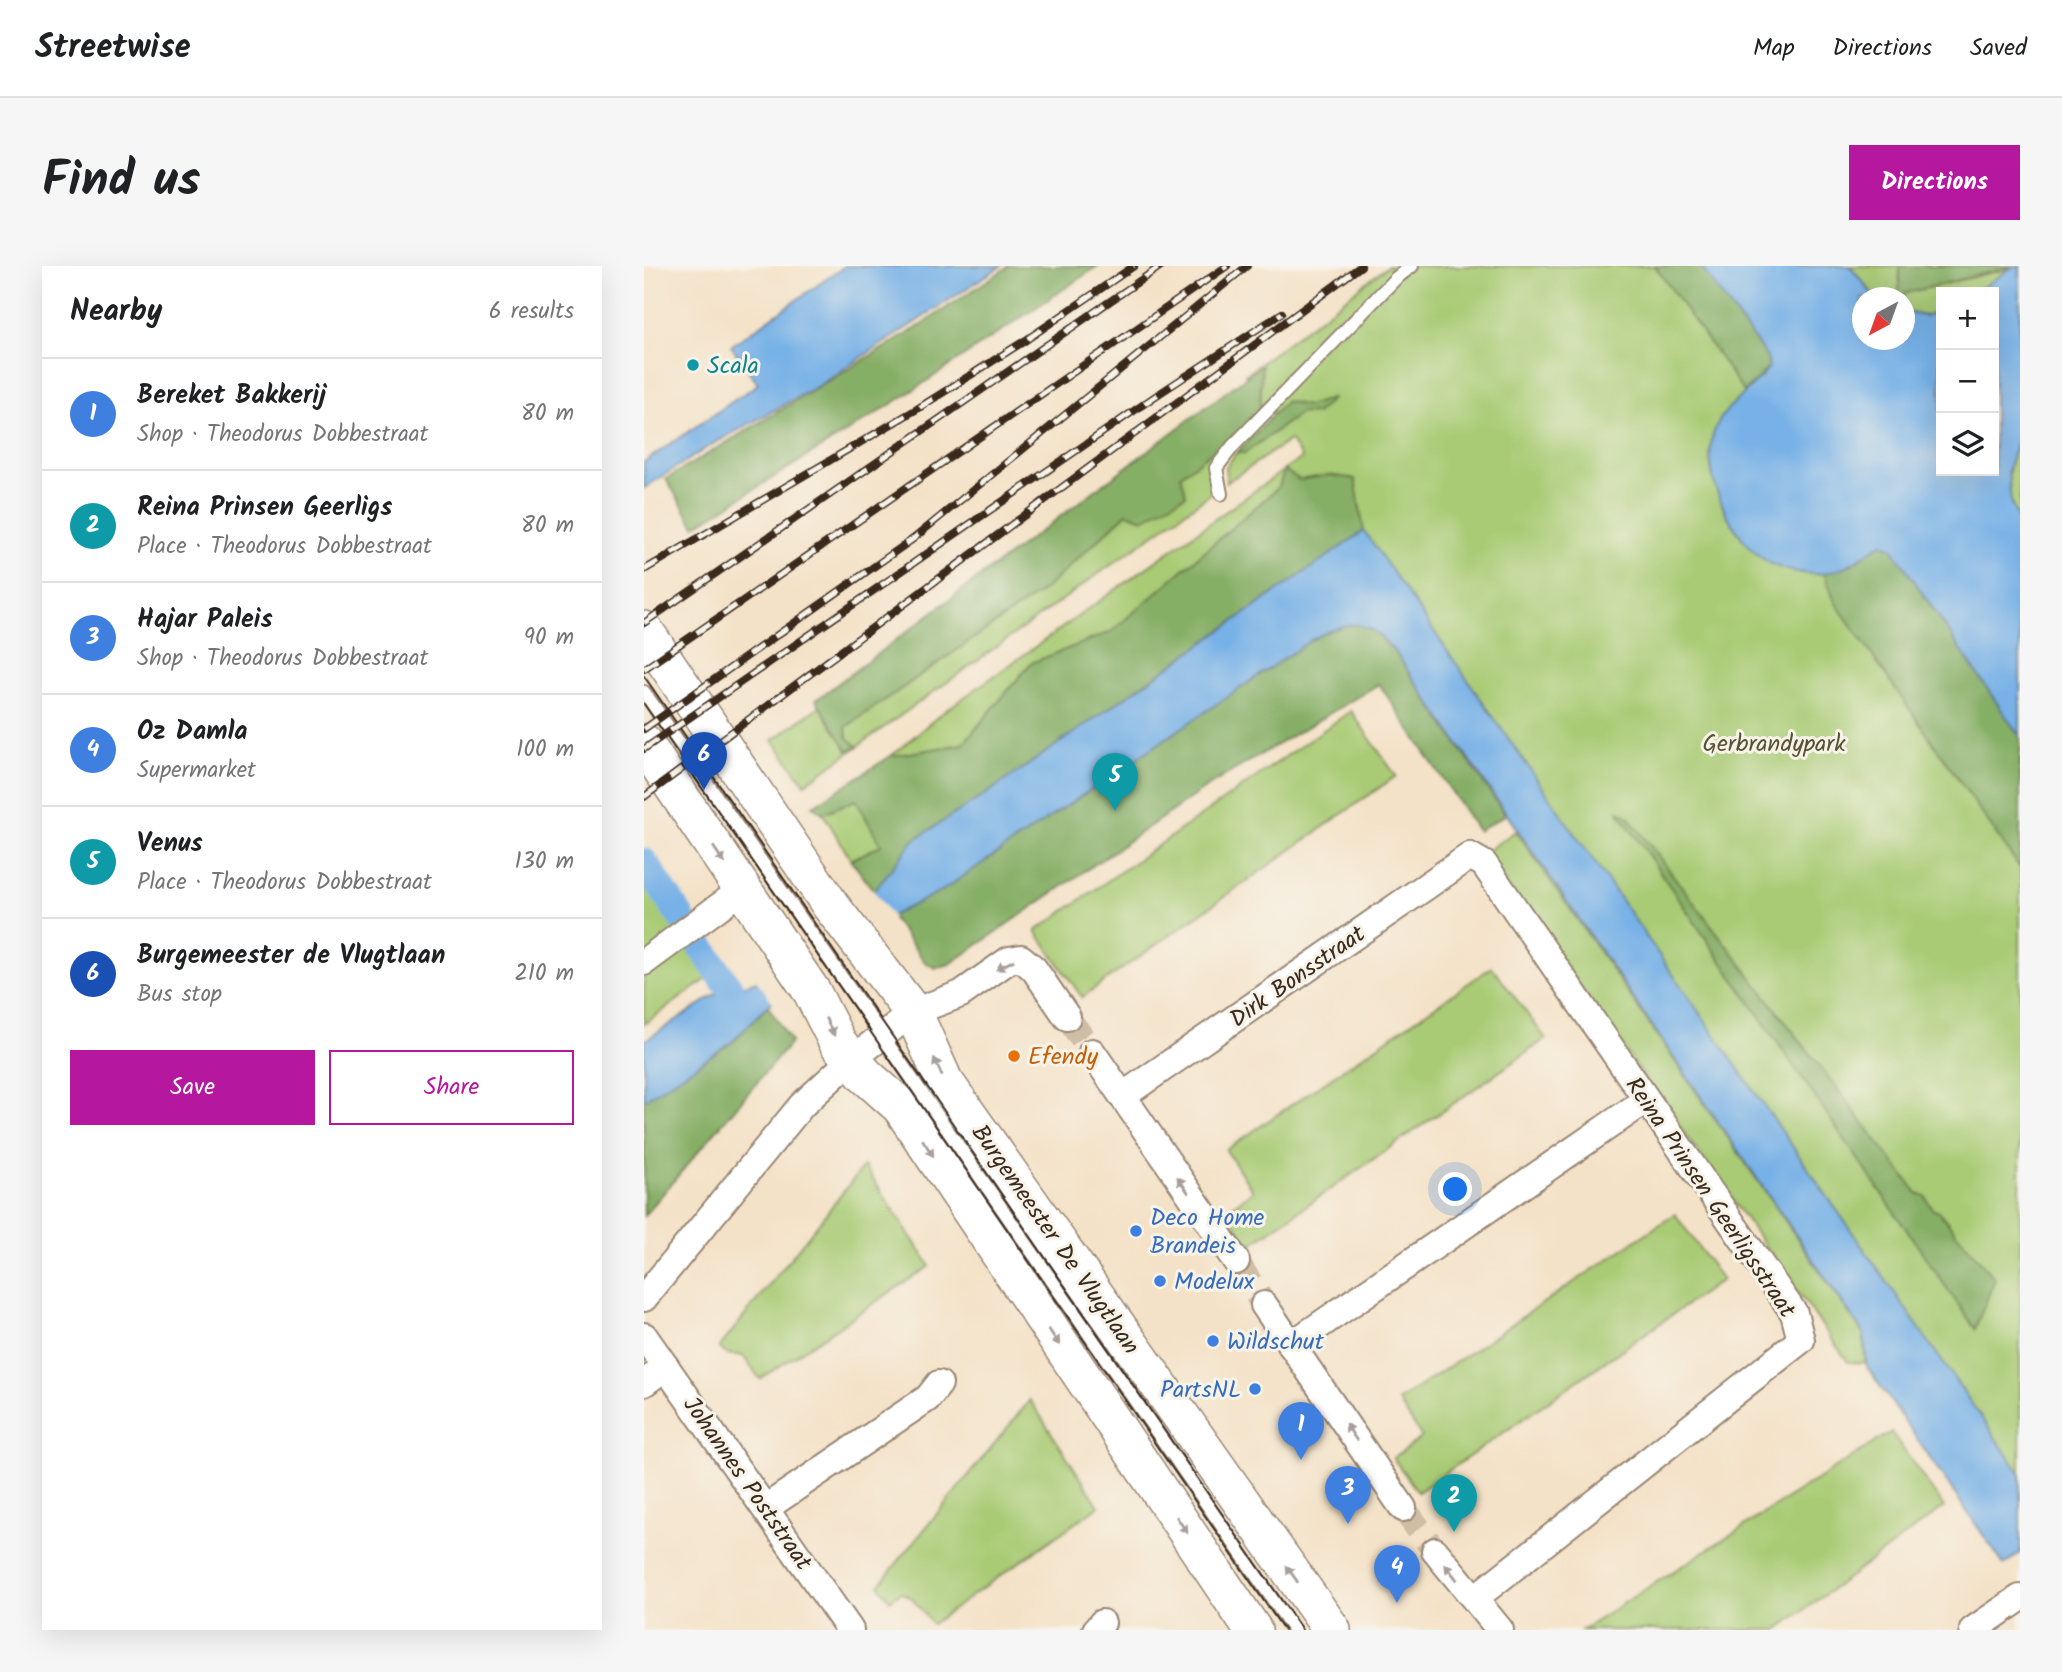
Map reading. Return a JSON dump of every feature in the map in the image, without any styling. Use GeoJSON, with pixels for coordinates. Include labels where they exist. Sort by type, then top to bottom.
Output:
{"type":"FeatureCollection","features":[{"type":"Feature","properties":{"kind":"main road"},"geometry":{"type":"LineString","coordinates":[[644,630],[667,723]]}},
{"type":"Feature","properties":{"kind":"main road","name":"Burgemeester De Vlugtlaan"},"geometry":{"type":"LineString","coordinates":[[667,723],[743,889],[805,924],[839,973],[827,1024],[851,1060],[901,1107],[1253,1630]]}},
{"type":"Feature","properties":{"kind":"main road","name":"Burgemeester De Vlugtlaan"},"geometry":{"type":"LineString","coordinates":[[667,723],[839,973],[913,1012],[944,1081],[1332,1630]]}},
{"type":"Feature","properties":{"kind":"street","name":"Dirk Bonsstraat"},"geometry":{"type":"LineString","coordinates":[[1124,1095],[1470,856]]}},
{"type":"Feature","properties":{"kind":"street","name":"Reina Prinsen Geerligsstraat"},"geometry":{"type":"LineString","coordinates":[[1470,856],[1484,864],[1794,1313],[1801,1340],[1475,1598]]}},
{"type":"Feature","properties":{"kind":"street"},"geometry":{"type":"LineString","coordinates":[[644,962],[743,889]]}},
{"type":"Feature","properties":{"kind":"street"},"geometry":{"type":"LineString","coordinates":[[644,1298],[802,1105],[882,1034],[913,1012],[961,994],[1009,960],[1021,958],[1034,969],[1067,1017]]}},
{"type":"Feature","properties":{"kind":"street"},"geometry":{"type":"LineString","coordinates":[[1092,1052],[1236,1261]]}},
{"type":"Feature","properties":{"kind":"street"},"geometry":{"type":"LineString","coordinates":[[1291,1345],[1646,1100]]}},
{"type":"Feature","properties":{"kind":"street"},"geometry":{"type":"LineString","coordinates":[[1264,1304],[1403,1508]]}},
{"type":"Feature","properties":{"kind":"street","name":"Johannes Poststraat"},"geometry":{"type":"LineString","coordinates":[[644,1336],[767,1507],[847,1629]]}},
{"type":"Feature","properties":{"kind":"street"},"geometry":{"type":"LineString","coordinates":[[644,1383],[666,1367]]}},
{"type":"Feature","properties":{"kind":"street"},"geometry":{"type":"LineString","coordinates":[[767,1507],[928,1398],[939,1384]]}},
{"type":"Feature","properties":{"kind":"street"},"geometry":{"type":"LineString","coordinates":[[1434,1551],[1500,1630]]}},
{"type":"Feature","properties":{"kind":"street"},"geometry":{"type":"LineString","coordinates":[[1973,1630],[2020,1598]]}},
{"type":"Feature","properties":{"kind":"lane"},"geometry":{"type":"LineString","coordinates":[[1221,494],[1216,468],[1233,446],[1396,278],[1412,266]]}},
{"type":"Feature","properties":{"kind":"lane"},"geometry":{"type":"LineString","coordinates":[[644,692],[667,723]]}},
{"type":"Feature","properties":{"kind":"lane","name":"Burgemeester De Vlugtlaan"},"geometry":{"type":"LineString","coordinates":[[839,973],[1294,1630]]}},
{"type":"Feature","properties":{"kind":"green space"},"geometry":{"type":"Polygon","coordinates":[[[1009,266],[1098,266],[906,395],[695,526],[666,479],[915,329],[1009,266]]]}},
{"type":"Feature","properties":{"kind":"green space","name":"Gerbrandypark"},"geometry":{"type":"Polygon","coordinates":[[[1388,266],[1709,266],[2020,697],[2020,1493],[1755,1121],[1316,477],[1300,480],[1284,471],[1279,487],[1111,632],[1031,663],[963,744],[891,756],[942,713],[1302,458],[1290,440],[1227,482],[1225,468],[1236,453],[1245,452],[1281,427],[1266,404],[1260,410],[1260,396],[1245,375],[1388,266]]]}},
{"type":"Feature","properties":{"kind":"green space"},"geometry":{"type":"Polygon","coordinates":[[[1655,266],[1700,266],[1767,357],[1769,367],[1744,392],[1655,266]]]}},
{"type":"Feature","properties":{"kind":"green space"},"geometry":{"type":"Polygon","coordinates":[[[1850,266],[1900,266],[1899,287],[1867,287],[1850,266]]]}},
{"type":"Feature","properties":{"kind":"green space"},"geometry":{"type":"Polygon","coordinates":[[[1900,266],[2014,266],[1915,291],[1915,287],[1899,287],[1900,266]]]}},
{"type":"Feature","properties":{"kind":"green space"},"geometry":{"type":"Polygon","coordinates":[[[2011,268],[1983,287],[1936,287],[1936,313],[1925,316],[1915,314],[1915,291],[2011,268]]]}},
{"type":"Feature","properties":{"kind":"green space"},"geometry":{"type":"Polygon","coordinates":[[[1262,365],[1260,410],[1250,423],[1181,475],[1186,495],[1143,519],[1127,513],[1045,589],[846,727],[847,737],[858,747],[848,751],[816,700],[1262,365]]]}},
{"type":"Feature","properties":{"kind":"green space"},"geometry":{"type":"Polygon","coordinates":[[[1333,398],[1316,414],[1301,413],[1245,453],[1236,453],[1286,401],[1307,406],[1333,398]]]}},
{"type":"Feature","properties":{"kind":"green space"},"geometry":{"type":"Polygon","coordinates":[[[1250,423],[1210,467],[1210,494],[857,747],[847,737],[846,727],[1045,589],[1127,513],[1250,423]]]}},
{"type":"Feature","properties":{"kind":"green space"},"geometry":{"type":"Polygon","coordinates":[[[2020,432],[2020,524],[2011,501],[2008,478],[2020,432]]]}},
{"type":"Feature","properties":{"kind":"green space"},"geometry":{"type":"Polygon","coordinates":[[[1284,470],[1300,480],[1329,475],[1355,479],[1364,531],[989,792],[914,840],[874,891],[851,860],[881,845],[856,800],[823,813],[813,806],[891,756],[963,744],[1031,663],[1111,632],[1279,487],[1284,470]]]}},
{"type":"Feature","properties":{"kind":"green space"},"geometry":{"type":"Polygon","coordinates":[[[1882,543],[1892,548],[2020,737],[2020,868],[1835,602],[1824,573],[1852,564],[1882,543]]]}},
{"type":"Feature","properties":{"kind":"green space"},"geometry":{"type":"Polygon","coordinates":[[[1350,623],[1377,634],[1398,656],[1505,815],[1478,831],[1379,684],[1208,786],[950,964],[935,968],[925,962],[891,916],[943,890],[1311,640],[1338,625],[1350,623]]]}},
{"type":"Feature","properties":{"kind":"green space"},"geometry":{"type":"Polygon","coordinates":[[[820,706],[848,750],[856,747],[805,784],[773,740],[820,706]]]}},
{"type":"Feature","properties":{"kind":"green space"},"geometry":{"type":"Polygon","coordinates":[[[1351,711],[1396,776],[1082,997],[1036,931],[1351,711]]]}},
{"type":"Feature","properties":{"kind":"green space"},"geometry":{"type":"Polygon","coordinates":[[[856,800],[882,845],[851,860],[823,813],[856,800]]]}},
{"type":"Feature","properties":{"kind":"green space"},"geometry":{"type":"Polygon","coordinates":[[[1618,811],[1626,814],[1917,1193],[1925,1196],[1932,1209],[1939,1212],[1995,1279],[1975,1329],[1618,811]]]}},
{"type":"Feature","properties":{"kind":"green space"},"geometry":{"type":"Polygon","coordinates":[[[1516,831],[1864,1335],[1865,1363],[1848,1362],[1484,853],[1516,831]]]}},
{"type":"Feature","properties":{"kind":"green space"},"geometry":{"type":"Polygon","coordinates":[[[644,870],[714,974],[644,1024],[644,870]]]}},
{"type":"Feature","properties":{"kind":"green space"},"geometry":{"type":"Polygon","coordinates":[[[1492,967],[1546,1039],[1250,1245],[1226,1211],[1253,1191],[1226,1150],[1492,967]]]}},
{"type":"Feature","properties":{"kind":"green space"},"geometry":{"type":"Polygon","coordinates":[[[768,1006],[791,1042],[644,1216],[644,1100],[732,1042],[768,1006]]]}},
{"type":"Feature","properties":{"kind":"green space"},"geometry":{"type":"Polygon","coordinates":[[[864,1166],[930,1266],[760,1379],[743,1356],[727,1354],[719,1348],[864,1166]]]}},
{"type":"Feature","properties":{"kind":"green space"},"geometry":{"type":"Polygon","coordinates":[[[1675,1214],[1722,1280],[1418,1492],[1393,1458],[1422,1437],[1398,1401],[1675,1214]]]}},
{"type":"Feature","properties":{"kind":"green space"},"geometry":{"type":"Polygon","coordinates":[[[1030,1400],[1099,1506],[932,1624],[912,1598],[901,1592],[890,1600],[879,1585],[1030,1400]]]}},
{"type":"Feature","properties":{"kind":"green space"},"geometry":{"type":"Polygon","coordinates":[[[1891,1432],[1944,1507],[1777,1630],[1582,1630],[1891,1432]]]}},
{"type":"Feature","properties":{"kind":"water"},"geometry":{"type":"Polygon","coordinates":[[[845,266],[1001,266],[821,384],[708,447],[644,488],[644,462],[758,384],[731,346],[845,266]]]}},
{"type":"Feature","properties":{"kind":"water"},"geometry":{"type":"Polygon","coordinates":[[[1700,266],[1850,266],[1867,287],[1852,287],[1852,350],[1915,350],[1915,314],[1925,316],[1936,313],[1936,476],[1999,476],[1999,287],[1983,287],[2014,266],[2020,266],[2020,432],[2008,471],[2011,503],[2020,524],[2020,737],[1892,548],[1882,543],[1842,568],[1826,573],[1804,573],[1768,562],[1742,538],[1730,521],[1714,482],[1711,444],[1716,427],[1727,410],[1769,367],[1767,357],[1700,266]]]}},
{"type":"Feature","properties":{"kind":"water"},"geometry":{"type":"Polygon","coordinates":[[[1364,531],[2020,1473],[2020,1553],[2004,1565],[1867,1367],[1864,1334],[1398,656],[1368,628],[1359,625],[1338,627],[1311,640],[943,890],[891,916],[772,1001],[732,1042],[644,1100],[644,1041],[715,995],[757,981],[874,891],[914,840],[989,792],[1364,531]]]}},
{"type":"Feature","properties":{"kind":"pier"},"geometry":{"type":"Polygon","coordinates":[[[872,888],[893,918],[774,1004],[755,978],[872,888]]]}},
{"type":"Feature","properties":{"kind":"waterway"},"geometry":{"type":"LineString","coordinates":[[644,862],[681,917]]}},
{"type":"Feature","properties":{"kind":"waterway"},"geometry":{"type":"LineString","coordinates":[[698,942],[736,998]]}},
{"type":"Feature","properties":{"kind":"tunnel"},"geometry":{"type":"LineString","coordinates":[[1067,1017],[1092,1052]]}},
{"type":"Feature","properties":{"kind":"tunnel"},"geometry":{"type":"LineString","coordinates":[[1236,1261],[1264,1305]]}},
{"type":"Feature","properties":{"kind":"tunnel"},"geometry":{"type":"LineString","coordinates":[[1403,1508],[1435,1551]]}},
{"type":"Feature","properties":{"kind":"tram line"},"geometry":{"type":"LineString","coordinates":[[644,676],[1302,1630]]}},
{"type":"Feature","properties":{"kind":"tram line"},"geometry":{"type":"LineString","coordinates":[[644,704],[1284,1630]]}},
{"type":"Feature","properties":{"kind":"railway"},"geometry":{"type":"LineString","coordinates":[[644,570],[917,409],[1026,340],[1134,266]]}},
{"type":"Feature","properties":{"kind":"railway"},"geometry":{"type":"LineString","coordinates":[[644,623],[1161,266]]}},
{"type":"Feature","properties":{"kind":"railway"},"geometry":{"type":"LineString","coordinates":[[644,669],[1227,266]]}},
{"type":"Feature","properties":{"kind":"railway"},"geometry":{"type":"LineString","coordinates":[[644,729],[913,539],[1247,266]]}},
{"type":"Feature","properties":{"kind":"railway"},"geometry":{"type":"LineString","coordinates":[[644,797],[1361,266]]}},
{"type":"Feature","properties":{"kind":"railway"},"geometry":{"type":"LineString","coordinates":[[644,749],[1154,397],[1282,313]]}},
{"type":"Feature","properties":{"kind":"place","name":"Scala"},"geometry":{"type":"Point","coordinates":[693,365]}},
{"type":"Feature","properties":{"kind":"place","name":"Burgemeester de Vlugtlaan"},"geometry":{"type":"Point","coordinates":[704,790]}},
{"type":"Feature","properties":{"kind":"place","name":"Venus"},"geometry":{"type":"Point","coordinates":[1115,811]}},
{"type":"Feature","properties":{"kind":"place","name":"Efendy"},"geometry":{"type":"Point","coordinates":[1014,1056]}},
{"type":"Feature","properties":{"kind":"place","name":"Deco Home Brandeis"},"geometry":{"type":"Point","coordinates":[1136,1231]}},
{"type":"Feature","properties":{"kind":"place","name":"Modelux"},"geometry":{"type":"Point","coordinates":[1160,1281]}},
{"type":"Feature","properties":{"kind":"place","name":"Wildschut"},"geometry":{"type":"Point","coordinates":[1213,1341]}},
{"type":"Feature","properties":{"kind":"place","name":"PartsNL"},"geometry":{"type":"Point","coordinates":[1255,1389]}},
{"type":"Feature","properties":{"kind":"place","name":"Bereket Bakkerij"},"geometry":{"type":"Point","coordinates":[1301,1460]}},
{"type":"Feature","properties":{"kind":"place","name":"Hajar Paleis"},"geometry":{"type":"Point","coordinates":[1348,1524]}},
{"type":"Feature","properties":{"kind":"place","name":"Reina Prinsen Geerligs"},"geometry":{"type":"Point","coordinates":[1454,1532]}},
{"type":"Feature","properties":{"kind":"place","name":"Oz Damla"},"geometry":{"type":"Point","coordinates":[1397,1603]}}]}
